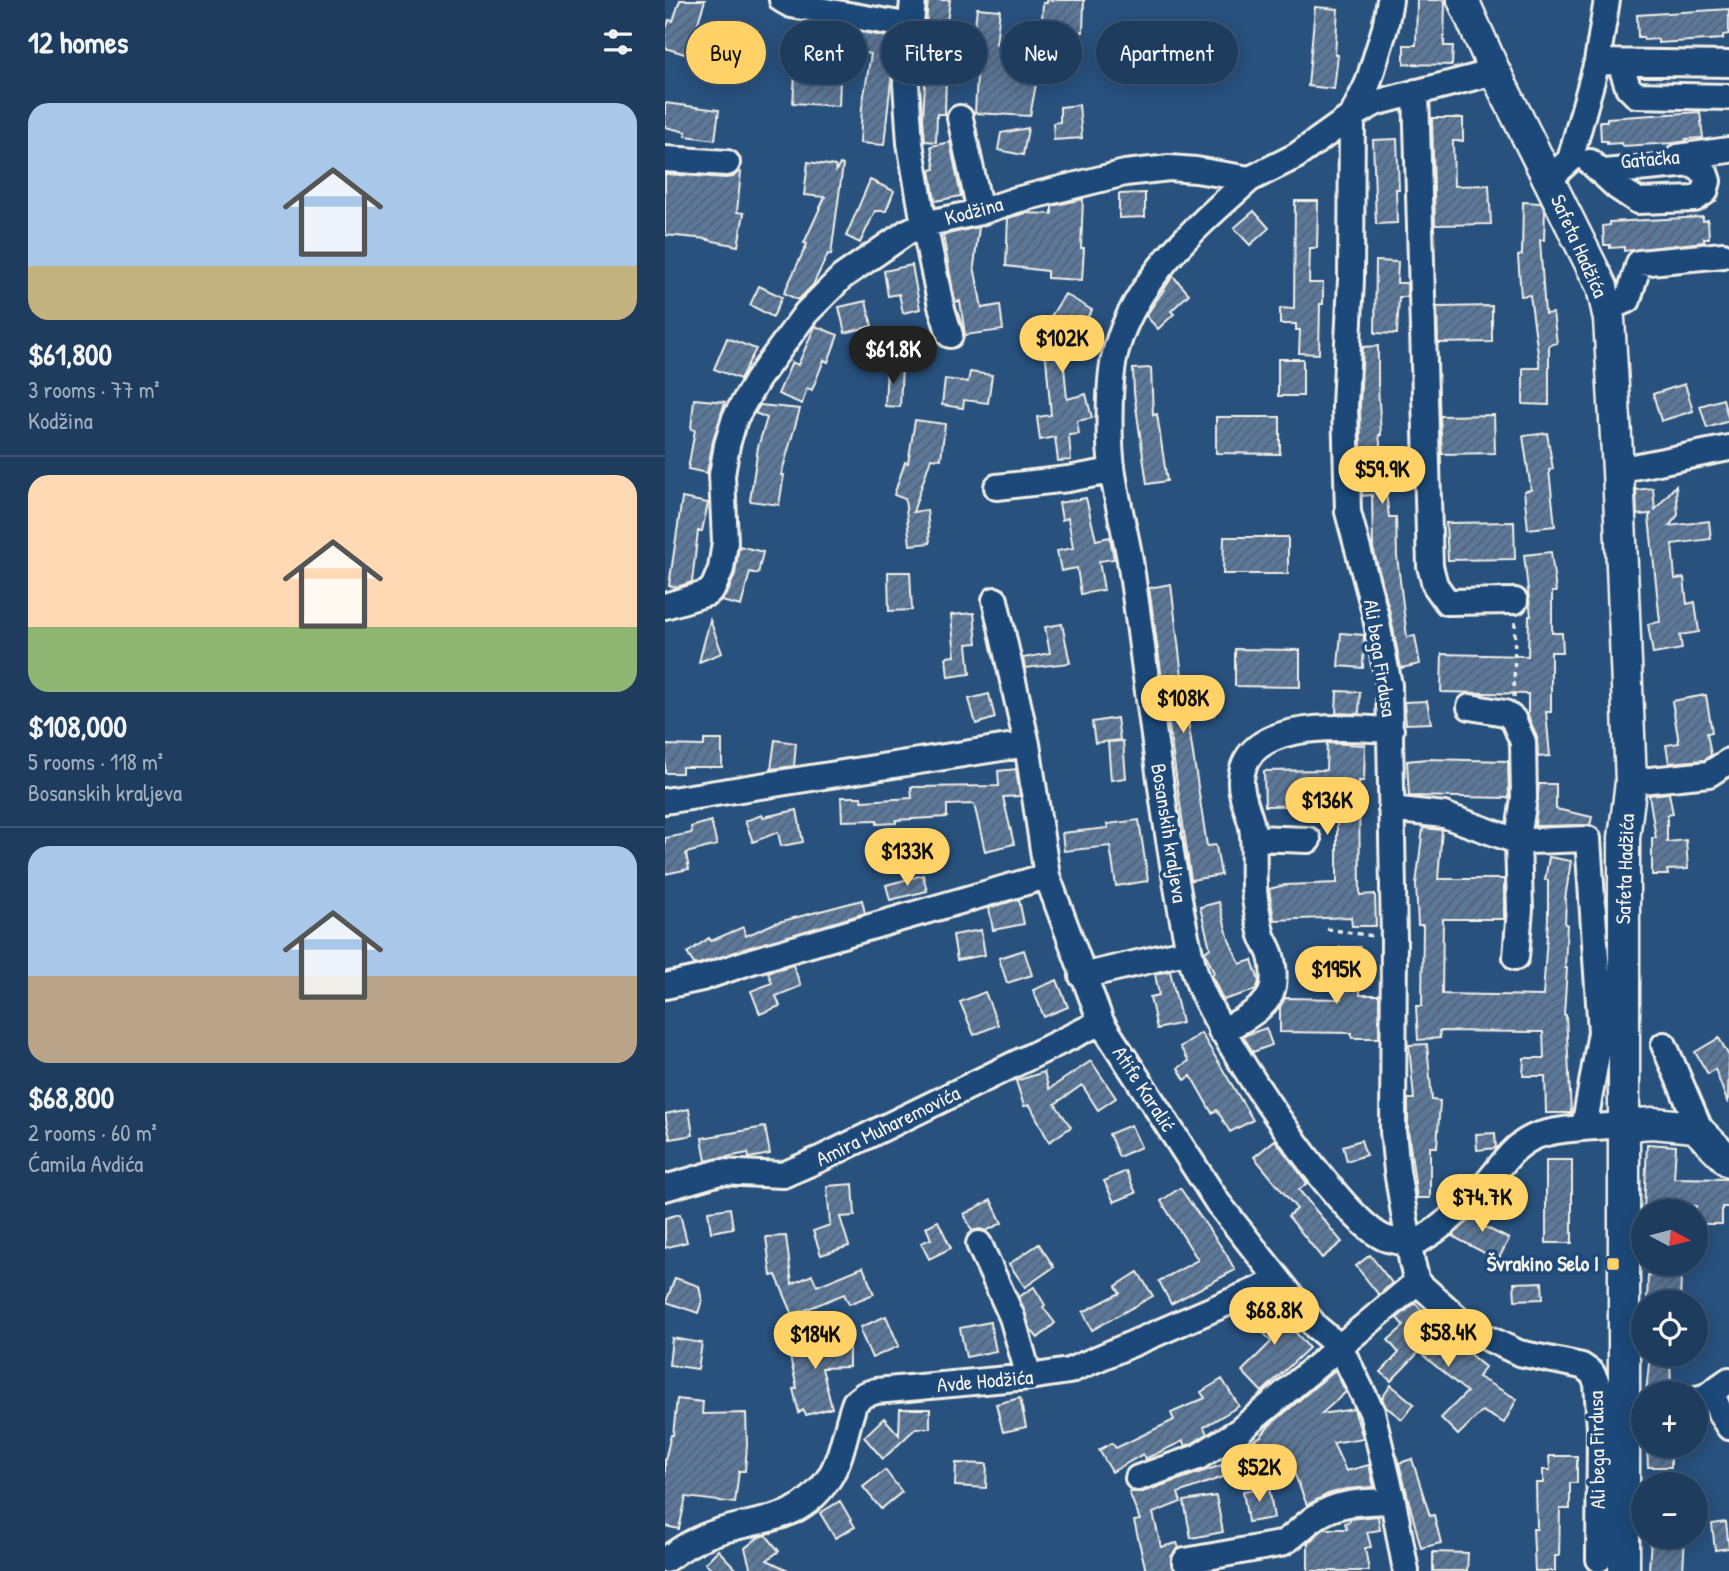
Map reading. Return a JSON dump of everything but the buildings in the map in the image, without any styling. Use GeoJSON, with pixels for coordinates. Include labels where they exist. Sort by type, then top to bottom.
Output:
{"type":"FeatureCollection","features":[{"type":"Feature","properties":{"kind":"main road","name":"Safeta Hadžića"},"geometry":{"type":"LineString","coordinates":[[1462,0],[1602,287],[1606,308],[1618,470],[1631,782],[1624,830],[1624,1125],[1633,1381]]}},
{"type":"Feature","properties":{"kind":"main road"},"geometry":{"type":"LineString","coordinates":[[1624,1125],[1681,1125],[1700,1129],[1729,1161]]}},
{"type":"Feature","properties":{"kind":"main road","name":"Safeta Hadžića"},"geometry":{"type":"LineString","coordinates":[[1611,1565],[1631,1426]]}},
{"type":"Feature","properties":{"kind":"street"},"geometry":{"type":"LineString","coordinates":[[782,0],[791,5],[882,21]]}},
{"type":"Feature","properties":{"kind":"street"},"geometry":{"type":"LineString","coordinates":[[911,21],[913,0]]}},
{"type":"Feature","properties":{"kind":"street"},"geometry":{"type":"LineString","coordinates":[[1352,116],[1368,83],[1385,28],[1390,0]]}},
{"type":"Feature","properties":{"kind":"street","name":"Safeta Hadžića"},"geometry":{"type":"LineString","coordinates":[[1549,180],[1588,165],[1608,62],[1607,0]]}},
{"type":"Feature","properties":{"kind":"street"},"geometry":{"type":"LineString","coordinates":[[1608,62],[1727,64],[1726,97],[1636,95],[1608,62]]}},
{"type":"Feature","properties":{"kind":"street"},"geometry":{"type":"LineString","coordinates":[[1250,179],[1296,156],[1375,103],[1495,72]]}},
{"type":"Feature","properties":{"kind":"street"},"geometry":{"type":"LineString","coordinates":[[906,84],[909,131],[924,224],[950,334]]}},
{"type":"Feature","properties":{"kind":"street"},"geometry":{"type":"LineString","coordinates":[[1416,92],[1430,566],[1435,585],[1447,602],[1515,601]]}},
{"type":"Feature","properties":{"kind":"street","name":"Ali bega Firdusa"},"geometry":{"type":"LineString","coordinates":[[1352,116],[1352,279],[1345,406],[1348,512],[1375,613],[1389,685],[1394,939],[1393,1131],[1412,1262],[1417,1282],[1485,1338],[1519,1353],[1582,1366],[1592,1373],[1600,1394],[1611,1565]]}},
{"type":"Feature","properties":{"kind":"street"},"geometry":{"type":"LineString","coordinates":[[960,118],[980,212]]}},
{"type":"Feature","properties":{"kind":"street","name":"Gatačka"},"geometry":{"type":"LineString","coordinates":[[1588,165],[1646,162],[1729,150]]}},
{"type":"Feature","properties":{"kind":"street"},"geometry":{"type":"LineString","coordinates":[[665,159],[727,163]]}},
{"type":"Feature","properties":{"kind":"street","name":"Kodžina"},"geometry":{"type":"LineString","coordinates":[[665,606],[708,593],[714,586],[721,569],[725,542],[722,475],[727,445],[736,418],[757,380],[806,313],[842,277],[907,232],[924,224],[980,212],[1016,200],[1125,173],[1169,169],[1250,179]]}},
{"type":"Feature","properties":{"kind":"street","name":"Bosanskih kraljeva"},"geometry":{"type":"LineString","coordinates":[[1250,179],[1203,220],[1160,268],[1124,327],[1115,353],[1111,384],[1112,471],[1128,551],[1167,831],[1189,951],[1198,984],[1221,1031],[1244,1068],[1312,1164],[1357,1218],[1384,1238],[1410,1243]]}},
{"type":"Feature","properties":{"kind":"street"},"geometry":{"type":"LineString","coordinates":[[1606,308],[1628,300],[1639,263],[1723,255]]}},
{"type":"Feature","properties":{"kind":"street"},"geometry":{"type":"LineString","coordinates":[[1618,470],[1729,448]]}},
{"type":"Feature","properties":{"kind":"street"},"geometry":{"type":"LineString","coordinates":[[996,487],[1112,471]]}},
{"type":"Feature","properties":{"kind":"street","name":"Atife Karalić"},"geometry":{"type":"LineString","coordinates":[[995,600],[1027,744],[1047,876],[1101,1022],[1218,1203],[1278,1281]]}},
{"type":"Feature","properties":{"kind":"street"},"geometry":{"type":"LineString","coordinates":[[1470,707],[1501,711],[1513,719],[1523,742],[1524,798],[1518,839],[1520,909],[1516,957]]}},
{"type":"Feature","properties":{"kind":"street"},"geometry":{"type":"LineString","coordinates":[[1221,1031],[1241,1021],[1262,1005],[1270,996],[1273,986],[1271,956],[1262,936],[1254,887],[1254,838],[1241,782],[1245,760],[1262,744],[1283,735],[1326,727],[1391,730]]}},
{"type":"Feature","properties":{"kind":"street"},"geometry":{"type":"LineString","coordinates":[[665,801],[1027,744]]}},
{"type":"Feature","properties":{"kind":"street"},"geometry":{"type":"LineString","coordinates":[[1631,782],[1709,774],[1729,761]]}},
{"type":"Feature","properties":{"kind":"street"},"geometry":{"type":"LineString","coordinates":[[1391,809],[1444,815],[1490,833],[1529,841],[1588,839],[1601,1032],[1584,1128]]}},
{"type":"Feature","properties":{"kind":"street"},"geometry":{"type":"LineString","coordinates":[[1254,838],[1308,840]]}},
{"type":"Feature","properties":{"kind":"street"},"geometry":{"type":"LineString","coordinates":[[665,986],[702,978],[1047,876]]}},
{"type":"Feature","properties":{"kind":"street"},"geometry":{"type":"LineString","coordinates":[[1082,976],[1189,951]]}},
{"type":"Feature","properties":{"kind":"street","name":"Amira Muharemovića"},"geometry":{"type":"LineString","coordinates":[[665,1188],[720,1172],[783,1175],[1101,1022]]}},
{"type":"Feature","properties":{"kind":"street"},"geometry":{"type":"LineString","coordinates":[[1664,1045],[1700,1129]]}},
{"type":"Feature","properties":{"kind":"street"},"geometry":{"type":"LineString","coordinates":[[1410,1243],[1430,1234],[1445,1222],[1483,1188],[1513,1152],[1535,1136],[1624,1125]]}},
{"type":"Feature","properties":{"kind":"street"},"geometry":{"type":"LineString","coordinates":[[979,1244],[1012,1317],[1029,1377]]}},
{"type":"Feature","properties":{"kind":"street"},"geometry":{"type":"LineString","coordinates":[[1278,1281],[1316,1328],[1339,1347],[1372,1412],[1406,1571]]}},
{"type":"Feature","properties":{"kind":"street","name":"Avde Hodžića"},"geometry":{"type":"LineString","coordinates":[[665,1560],[692,1542],[718,1531],[764,1522],[792,1512],[816,1495],[831,1475],[855,1402],[864,1395],[876,1391],[1069,1371],[1278,1281]]}},
{"type":"Feature","properties":{"kind":"street"},"geometry":{"type":"LineString","coordinates":[[1138,1478],[1198,1458],[1239,1431],[1417,1282]]}},
{"type":"Feature","properties":{"kind":"street"},"geometry":{"type":"LineString","coordinates":[[1712,1390],[1720,1415],[1729,1427]]}},
{"type":"Feature","properties":{"kind":"street"},"geometry":{"type":"LineString","coordinates":[[1185,1561],[1280,1544],[1288,1541],[1317,1516],[1343,1504],[1393,1501]]}},
{"type":"Feature","properties":{"kind":"path"},"geometry":{"type":"LineString","coordinates":[[1513,719],[1515,601]]}},
{"type":"Feature","properties":{"kind":"path"},"geometry":{"type":"LineString","coordinates":[[1327,929],[1394,939]]}},
{"type":"Feature","properties":{"kind":"place","name":"Švrakino Selo I"},"geometry":{"type":"Point","coordinates":[1613,1264]}}]}
